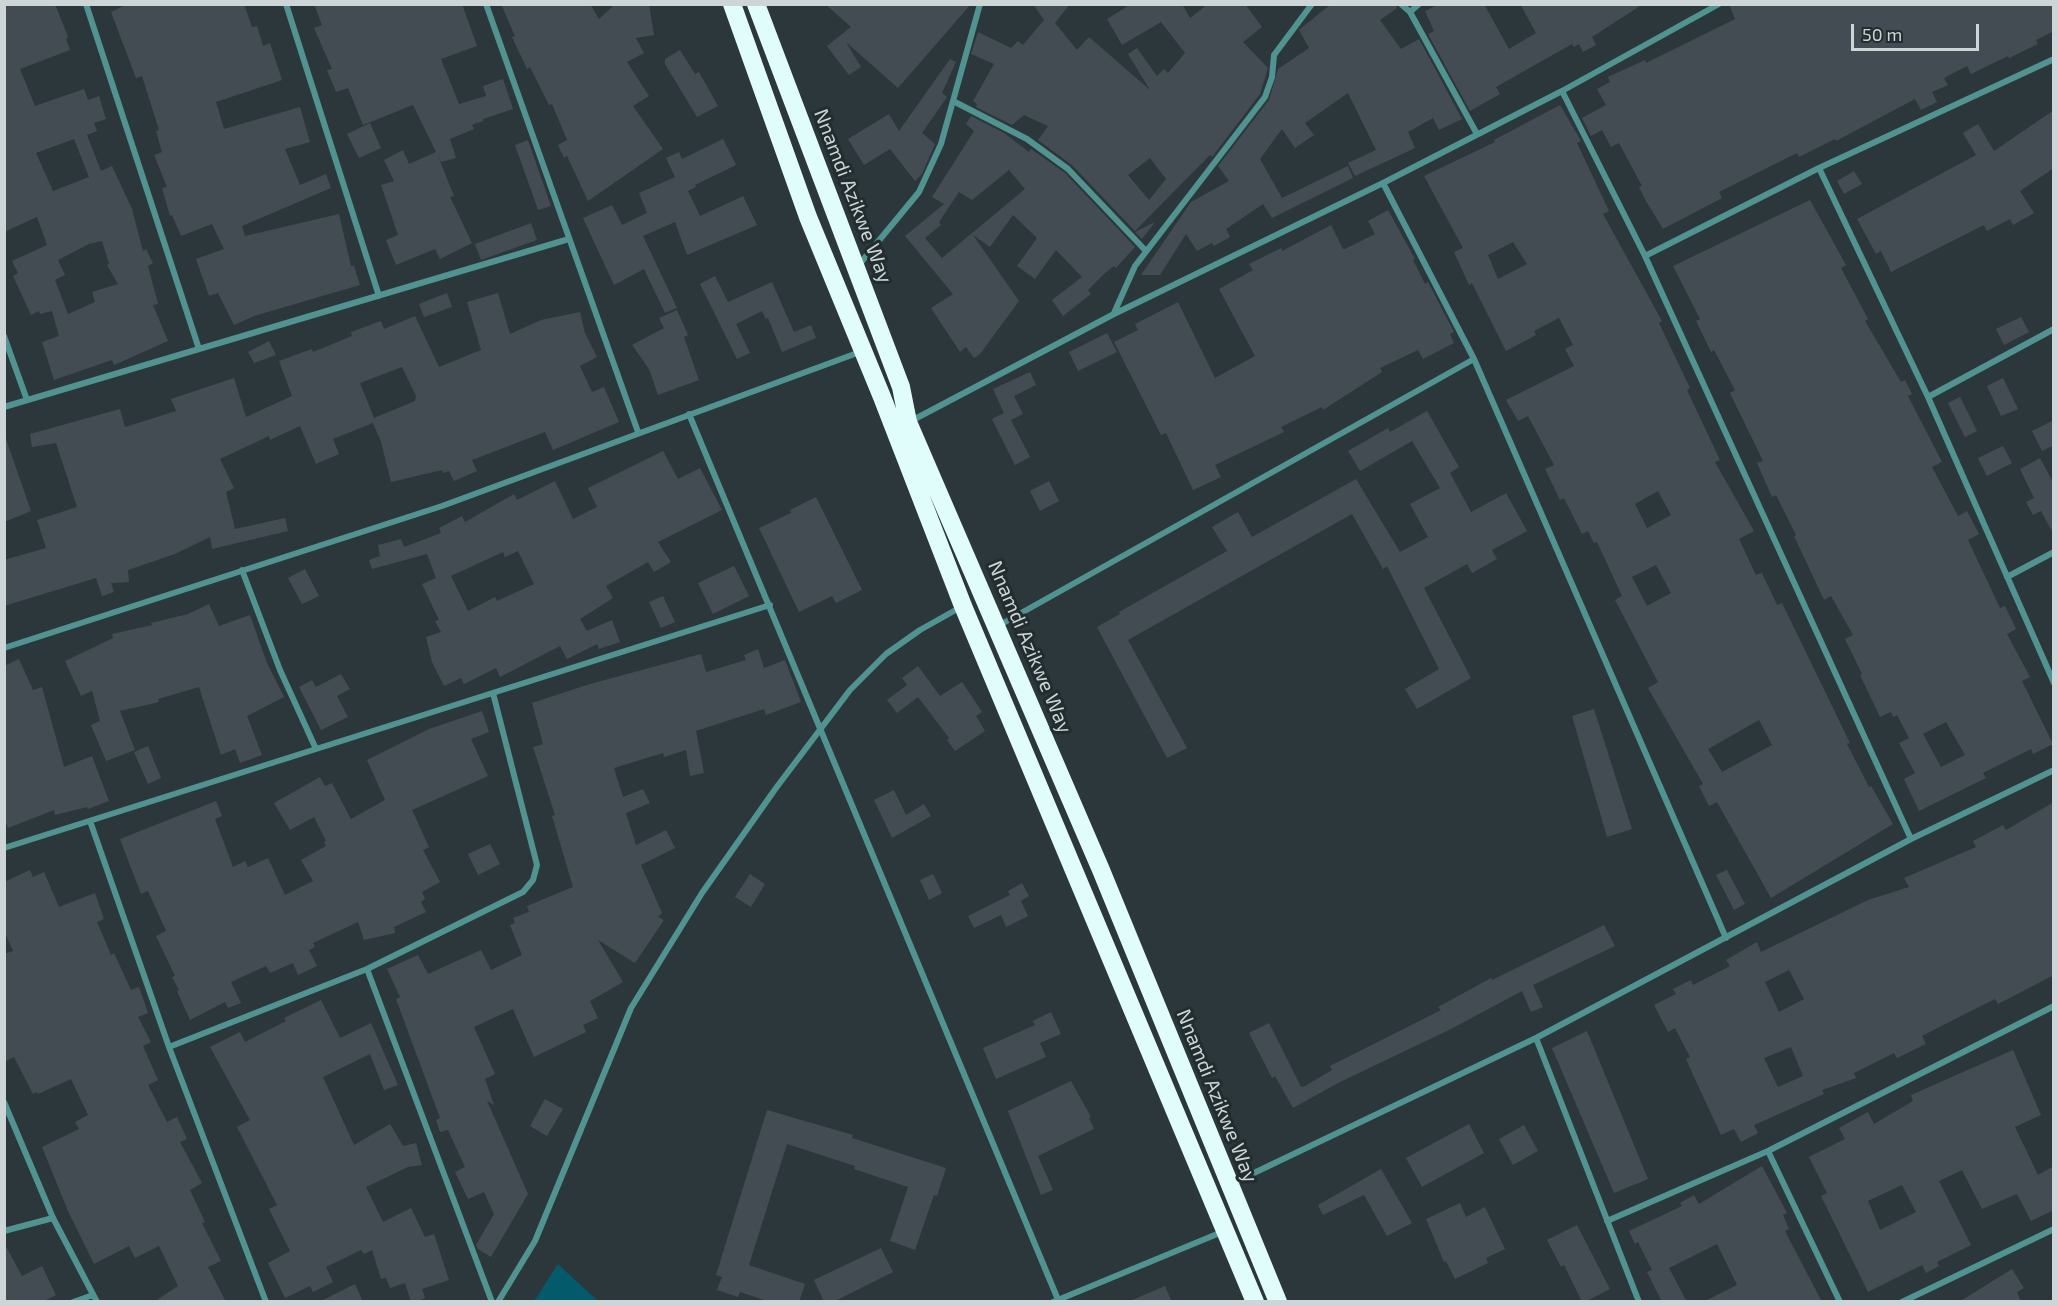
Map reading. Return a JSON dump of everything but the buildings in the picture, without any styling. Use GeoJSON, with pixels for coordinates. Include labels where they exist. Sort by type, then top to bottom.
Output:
{"type":"FeatureCollection","features":[{"type":"Feature","properties":{"kind":"highway"},"geometry":{"type":"LineString","coordinates":[[732,4],[808,217],[863,350],[963,606],[1255,1302]]}},
{"type":"Feature","properties":{"kind":"highway","name":"Nnamdi Azikwe Way"},"geometry":{"type":"LineString","coordinates":[[756,4],[901,387],[908,422],[1101,870],[1278,1302]]}},
{"type":"Feature","properties":{"kind":"street"},"geometry":{"type":"LineString","coordinates":[[86,4],[199,349]]}},
{"type":"Feature","properties":{"kind":"street"},"geometry":{"type":"LineString","coordinates":[[286,4],[379,296]]}},
{"type":"Feature","properties":{"kind":"street"},"geometry":{"type":"LineString","coordinates":[[486,4],[638,432]]}},
{"type":"Feature","properties":{"kind":"street"},"geometry":{"type":"LineString","coordinates":[[857,268],[919,192],[941,144],[980,4]]}},
{"type":"Feature","properties":{"kind":"street"},"geometry":{"type":"LineString","coordinates":[[1114,314],[1135,266],[1265,97],[1272,77],[1274,55],[1312,4]]}},
{"type":"Feature","properties":{"kind":"street"},"geometry":{"type":"LineString","coordinates":[[1401,4],[1410,12],[1477,134]]}},
{"type":"Feature","properties":{"kind":"street"},"geometry":{"type":"LineString","coordinates":[[1410,12],[1419,4]]}},
{"type":"Feature","properties":{"kind":"street"},"geometry":{"type":"LineString","coordinates":[[908,422],[1114,314],[1383,183],[1562,91],[1719,4]]}},
{"type":"Feature","properties":{"kind":"street"},"geometry":{"type":"LineString","coordinates":[[1645,256],[1819,168],[2054,59]]}},
{"type":"Feature","properties":{"kind":"street"},"geometry":{"type":"LineString","coordinates":[[1562,91],[1645,256],[1911,839]]}},
{"type":"Feature","properties":{"kind":"street"},"geometry":{"type":"LineString","coordinates":[[953,101],[1027,139],[1068,169],[1146,251]]}},
{"type":"Feature","properties":{"kind":"street"},"geometry":{"type":"LineString","coordinates":[[1819,168],[1928,397],[2054,683]]}},
{"type":"Feature","properties":{"kind":"street"},"geometry":{"type":"LineString","coordinates":[[1383,183],[1474,359],[1726,938]]}},
{"type":"Feature","properties":{"kind":"street"},"geometry":{"type":"LineString","coordinates":[[4,407],[569,239]]}},
{"type":"Feature","properties":{"kind":"street"},"geometry":{"type":"LineString","coordinates":[[1928,397],[2054,329]]}},
{"type":"Feature","properties":{"kind":"street"},"geometry":{"type":"LineString","coordinates":[[4,336],[27,400]]}},
{"type":"Feature","properties":{"kind":"street"},"geometry":{"type":"LineString","coordinates":[[4,648],[442,506],[863,350]]}},
{"type":"Feature","properties":{"kind":"street"},"geometry":{"type":"LineString","coordinates":[[995,627],[1474,359]]}},
{"type":"Feature","properties":{"kind":"street"},"geometry":{"type":"LineString","coordinates":[[689,414],[1057,1301],[1226,1230]]}},
{"type":"Feature","properties":{"kind":"street"},"geometry":{"type":"LineString","coordinates":[[2007,577],[2054,552]]}},
{"type":"Feature","properties":{"kind":"street"},"geometry":{"type":"LineString","coordinates":[[242,570],[280,669],[316,748]]}},
{"type":"Feature","properties":{"kind":"street"},"geometry":{"type":"LineString","coordinates":[[4,848],[770,605]]}},
{"type":"Feature","properties":{"kind":"street"},"geometry":{"type":"LineString","coordinates":[[498,1302],[535,1241],[631,1008],[702,893],[850,690],[886,654],[920,630],[963,606]]}},
{"type":"Feature","properties":{"kind":"street"},"geometry":{"type":"LineString","coordinates":[[169,1047],[368,969],[523,892],[533,880],[537,865],[493,693]]}},
{"type":"Feature","properties":{"kind":"street"},"geometry":{"type":"LineString","coordinates":[[1229,1185],[1536,1038],[1911,839],[2054,770]]}},
{"type":"Feature","properties":{"kind":"street"},"geometry":{"type":"LineString","coordinates":[[90,821],[169,1047],[266,1302]]}},
{"type":"Feature","properties":{"kind":"street"},"geometry":{"type":"LineString","coordinates":[[368,969],[492,1302]]}},
{"type":"Feature","properties":{"kind":"street"},"geometry":{"type":"LineString","coordinates":[[1607,1221],[1768,1151],[2054,1006]]}},
{"type":"Feature","properties":{"kind":"street"},"geometry":{"type":"LineString","coordinates":[[1536,1038],[1639,1302]]}},
{"type":"Feature","properties":{"kind":"street"},"geometry":{"type":"LineString","coordinates":[[4,1102],[53,1218],[95,1298],[73,1302]]}},
{"type":"Feature","properties":{"kind":"street"},"geometry":{"type":"LineString","coordinates":[[1768,1151],[1840,1302]]}},
{"type":"Feature","properties":{"kind":"street"},"geometry":{"type":"LineString","coordinates":[[4,1231],[53,1218]]}},
{"type":"Feature","properties":{"kind":"street"},"geometry":{"type":"LineString","coordinates":[[1902,1302],[2054,1229]]}},
{"type":"Feature","properties":{"kind":"shaded area"},"geometry":{"type":"Polygon","coordinates":[[[558,1264],[598,1301],[534,1301],[558,1264]]]}}]}
